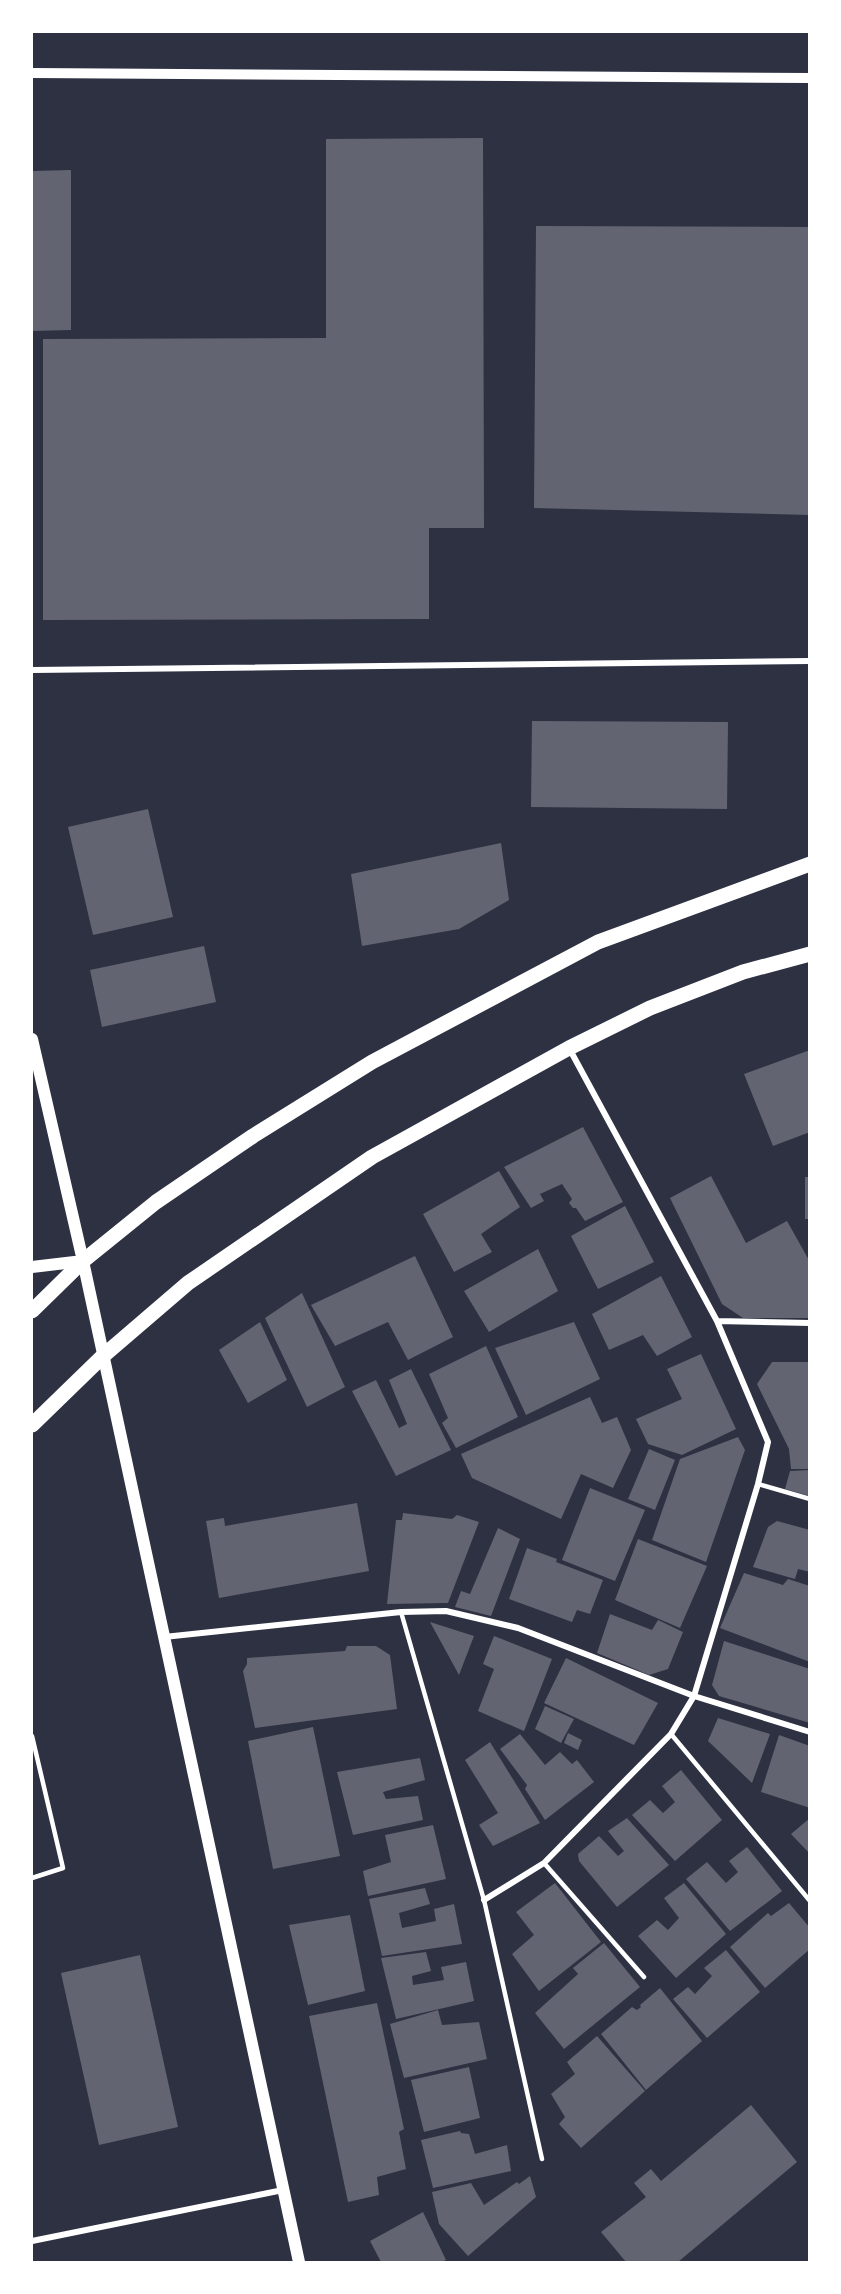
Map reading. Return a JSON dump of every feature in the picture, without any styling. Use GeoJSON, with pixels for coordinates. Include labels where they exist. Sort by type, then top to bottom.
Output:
{"type":"FeatureCollection","features":[{"type":"Feature","properties":{"kind":"main road"},"geometry":{"type":"LineString","coordinates":[[32,1311],[83,1261],[156,1202],[253,1136],[372,1062],[598,942],[810,864]]}},
{"type":"Feature","properties":{"kind":"main road"},"geometry":{"type":"LineString","coordinates":[[32,1425],[103,1356],[188,1283],[372,1157],[569,1048],[650,1008],[743,972],[810,954]]}},
{"type":"Feature","properties":{"kind":"main road"},"geometry":{"type":"LineString","coordinates":[[32,1039],[83,1261],[299,2262]]}},
{"type":"Feature","properties":{"kind":"main road"},"geometry":{"type":"LineString","coordinates":[[32,1267],[83,1261]]}},
{"type":"Feature","properties":{"kind":"street"},"geometry":{"type":"LineString","coordinates":[[32,73],[810,78]]}},
{"type":"Feature","properties":{"kind":"street"},"geometry":{"type":"LineString","coordinates":[[32,670],[810,661]]}},
{"type":"Feature","properties":{"kind":"street"},"geometry":{"type":"LineString","coordinates":[[484,1900],[544,1863],[671,1734],[694,1696],[758,1484],[768,1442],[717,1321],[569,1048]]}},
{"type":"Feature","properties":{"kind":"street"},"geometry":{"type":"LineString","coordinates":[[717,1321],[810,1323]]}},
{"type":"Feature","properties":{"kind":"street"},"geometry":{"type":"LineString","coordinates":[[164,1637],[401,1612],[446,1611],[518,1628],[694,1696],[810,1732]]}},
{"type":"Feature","properties":{"kind":"street"},"geometry":{"type":"LineString","coordinates":[[32,2241],[284,2190]]}},
{"type":"Feature","properties":{"kind":"lane"},"geometry":{"type":"LineString","coordinates":[[758,1484],[810,1499]]}},
{"type":"Feature","properties":{"kind":"lane"},"geometry":{"type":"LineString","coordinates":[[401,1612],[484,1900],[542,2159]]}},
{"type":"Feature","properties":{"kind":"lane"},"geometry":{"type":"LineString","coordinates":[[671,1734],[810,1901]]}},
{"type":"Feature","properties":{"kind":"lane"},"geometry":{"type":"LineString","coordinates":[[32,1736],[63,1868],[32,1878]]}},
{"type":"Feature","properties":{"kind":"lane"},"geometry":{"type":"LineString","coordinates":[[544,1863],[644,1977]]}},
{"type":"Feature","properties":{"kind":"building"},"geometry":{"type":"Polygon","coordinates":[[[483,138],[484,528],[429,528],[429,619],[43,620],[43,339],[326,338],[326,139],[483,138]]]}},
{"type":"Feature","properties":{"kind":"building"},"geometry":{"type":"Polygon","coordinates":[[[71,170],[71,330],[32,331],[32,171],[71,170]]]}},
{"type":"Feature","properties":{"kind":"building"},"geometry":{"type":"Polygon","coordinates":[[[536,226],[810,227],[810,515],[534,508],[536,226]]]}},
{"type":"Feature","properties":{"kind":"building"},"geometry":{"type":"Polygon","coordinates":[[[532,721],[728,722],[727,809],[531,807],[532,721]]]}},
{"type":"Feature","properties":{"kind":"building"},"geometry":{"type":"Polygon","coordinates":[[[148,809],[173,917],[93,935],[68,827],[148,809]]]}},
{"type":"Feature","properties":{"kind":"building"},"geometry":{"type":"Polygon","coordinates":[[[501,843],[509,900],[459,929],[362,946],[351,874],[501,843]]]}},
{"type":"Feature","properties":{"kind":"building"},"geometry":{"type":"Polygon","coordinates":[[[204,946],[216,1002],[102,1027],[90,970],[204,946]]]}},
{"type":"Feature","properties":{"kind":"building"},"geometry":{"type":"Polygon","coordinates":[[[810,1050],[810,1132],[773,1146],[744,1074],[810,1050]]]}},
{"type":"Feature","properties":{"kind":"building"},"geometry":{"type":"Polygon","coordinates":[[[583,1127],[623,1202],[585,1221],[576,1208],[569,1203],[572,1199],[562,1184],[540,1194],[544,1201],[531,1208],[504,1167],[583,1127]]]}},
{"type":"Feature","properties":{"kind":"building"},"geometry":{"type":"Polygon","coordinates":[[[499,1171],[520,1207],[481,1234],[492,1252],[454,1272],[423,1214],[499,1171]]]}},
{"type":"Feature","properties":{"kind":"building"},"geometry":{"type":"Polygon","coordinates":[[[711,1176],[746,1243],[787,1221],[810,1262],[810,1318],[743,1318],[722,1304],[670,1198],[711,1176]]]}},
{"type":"Feature","properties":{"kind":"building"},"geometry":{"type":"Polygon","coordinates":[[[805,1177],[810,1177],[810,1219],[805,1219],[805,1177]]]}},
{"type":"Feature","properties":{"kind":"building"},"geometry":{"type":"Polygon","coordinates":[[[625,1206],[654,1262],[598,1289],[571,1236],[625,1206]]]}},
{"type":"Feature","properties":{"kind":"building"},"geometry":{"type":"Polygon","coordinates":[[[538,1249],[558,1291],[489,1332],[464,1291],[538,1249]]]}},
{"type":"Feature","properties":{"kind":"building"},"geometry":{"type":"Polygon","coordinates":[[[415,1256],[453,1337],[408,1360],[388,1322],[335,1346],[311,1305],[415,1256]]]}},
{"type":"Feature","properties":{"kind":"building"},"geometry":{"type":"Polygon","coordinates":[[[661,1276],[692,1337],[657,1356],[643,1335],[609,1350],[592,1314],[661,1276]]]}},
{"type":"Feature","properties":{"kind":"building"},"geometry":{"type":"Polygon","coordinates":[[[302,1293],[345,1387],[307,1407],[265,1318],[302,1293]]]}},
{"type":"Feature","properties":{"kind":"building"},"geometry":{"type":"Polygon","coordinates":[[[260,1322],[287,1380],[248,1403],[219,1350],[260,1322]]]}},
{"type":"Feature","properties":{"kind":"building"},"geometry":{"type":"Polygon","coordinates":[[[574,1322],[600,1379],[526,1415],[495,1348],[574,1322]]]}},
{"type":"Feature","properties":{"kind":"building"},"geometry":{"type":"Polygon","coordinates":[[[486,1346],[518,1417],[456,1448],[442,1423],[448,1418],[429,1374],[486,1346]]]}},
{"type":"Feature","properties":{"kind":"building"},"geometry":{"type":"Polygon","coordinates":[[[701,1354],[736,1429],[682,1455],[648,1444],[636,1419],[682,1399],[667,1369],[701,1354]]]}},
{"type":"Feature","properties":{"kind":"building"},"geometry":{"type":"Polygon","coordinates":[[[772,1362],[810,1362],[810,1469],[791,1469],[789,1449],[757,1384],[772,1362]]]}},
{"type":"Feature","properties":{"kind":"building"},"geometry":{"type":"Polygon","coordinates":[[[411,1369],[451,1450],[396,1476],[352,1391],[376,1380],[399,1428],[407,1424],[389,1380],[411,1369]]]}},
{"type":"Feature","properties":{"kind":"building"},"geometry":{"type":"Polygon","coordinates":[[[590,1397],[602,1423],[617,1417],[631,1450],[613,1488],[581,1474],[561,1519],[472,1478],[461,1454],[590,1397]]]}},
{"type":"Feature","properties":{"kind":"building"},"geometry":{"type":"Polygon","coordinates":[[[738,1437],[745,1450],[706,1562],[652,1540],[680,1459],[738,1437]]]}},
{"type":"Feature","properties":{"kind":"building"},"geometry":{"type":"Polygon","coordinates":[[[649,1449],[675,1460],[655,1510],[628,1499],[649,1449]]]}},
{"type":"Feature","properties":{"kind":"building"},"geometry":{"type":"Polygon","coordinates":[[[810,1470],[810,1496],[785,1489],[790,1471],[810,1470]]]}},
{"type":"Feature","properties":{"kind":"building"},"geometry":{"type":"Polygon","coordinates":[[[590,1488],[645,1510],[615,1581],[562,1560],[590,1488]]]}},
{"type":"Feature","properties":{"kind":"building"},"geometry":{"type":"Polygon","coordinates":[[[357,1503],[369,1571],[219,1598],[206,1521],[224,1518],[225,1526],[357,1503]]]}},
{"type":"Feature","properties":{"kind":"building"},"geometry":{"type":"Polygon","coordinates":[[[403,1513],[452,1519],[457,1515],[479,1522],[448,1603],[387,1604],[396,1520],[402,1520],[403,1513]]]}},
{"type":"Feature","properties":{"kind":"building"},"geometry":{"type":"Polygon","coordinates":[[[777,1521],[810,1530],[810,1572],[798,1569],[795,1579],[753,1567],[768,1527],[777,1521]]]}},
{"type":"Feature","properties":{"kind":"building"},"geometry":{"type":"Polygon","coordinates":[[[498,1528],[520,1539],[491,1616],[455,1607],[461,1591],[470,1594],[498,1528]]]}},
{"type":"Feature","properties":{"kind":"building"},"geometry":{"type":"Polygon","coordinates":[[[638,1539],[707,1566],[680,1628],[615,1600],[638,1539]]]}},
{"type":"Feature","properties":{"kind":"building"},"geometry":{"type":"Polygon","coordinates":[[[527,1548],[603,1580],[590,1614],[577,1610],[572,1622],[509,1599],[527,1548]]]}},
{"type":"Feature","properties":{"kind":"building"},"geometry":{"type":"Polygon","coordinates":[[[744,1573],[783,1585],[788,1579],[810,1586],[810,1662],[720,1628],[744,1573]]]}},
{"type":"Feature","properties":{"kind":"building"},"geometry":{"type":"Polygon","coordinates":[[[610,1614],[652,1630],[658,1620],[683,1632],[668,1669],[649,1675],[597,1653],[610,1614]]]}},
{"type":"Feature","properties":{"kind":"building"},"geometry":{"type":"Polygon","coordinates":[[[430,1622],[474,1636],[459,1675],[430,1622]]]}},
{"type":"Feature","properties":{"kind":"building"},"geometry":{"type":"Polygon","coordinates":[[[494,1636],[552,1659],[524,1731],[478,1711],[494,1669],[483,1664],[494,1636]]]}},
{"type":"Feature","properties":{"kind":"building"},"geometry":{"type":"Polygon","coordinates":[[[724,1641],[810,1669],[810,1723],[719,1696],[712,1685],[724,1641]]]}},
{"type":"Feature","properties":{"kind":"building"},"geometry":{"type":"Polygon","coordinates":[[[347,1646],[376,1646],[390,1655],[397,1709],[255,1728],[243,1671],[247,1658],[345,1651],[347,1646]]]}},
{"type":"Feature","properties":{"kind":"building"},"geometry":{"type":"Polygon","coordinates":[[[566,1658],[658,1703],[634,1745],[544,1703],[566,1658]]]}},
{"type":"Feature","properties":{"kind":"building"},"geometry":{"type":"Polygon","coordinates":[[[545,1706],[574,1719],[561,1743],[535,1729],[545,1706]]]}},
{"type":"Feature","properties":{"kind":"building"},"geometry":{"type":"Polygon","coordinates":[[[718,1718],[770,1734],[752,1783],[708,1741],[718,1718]]]}},
{"type":"Feature","properties":{"kind":"building"},"geometry":{"type":"Polygon","coordinates":[[[313,1727],[340,1856],[273,1869],[248,1741],[313,1727]]]}},
{"type":"Feature","properties":{"kind":"building"},"geometry":{"type":"Polygon","coordinates":[[[568,1733],[582,1740],[578,1750],[564,1743],[568,1733]]]}},
{"type":"Feature","properties":{"kind":"building"},"geometry":{"type":"Polygon","coordinates":[[[520,1734],[545,1765],[560,1752],[572,1764],[577,1760],[594,1782],[545,1820],[525,1789],[527,1785],[500,1749],[520,1734]]]}},
{"type":"Feature","properties":{"kind":"building"},"geometry":{"type":"Polygon","coordinates":[[[779,1735],[810,1746],[810,1808],[761,1792],[779,1735]]]}},
{"type":"Feature","properties":{"kind":"building"},"geometry":{"type":"Polygon","coordinates":[[[490,1742],[540,1823],[493,1846],[479,1825],[498,1813],[465,1760],[490,1742]]]}},
{"type":"Feature","properties":{"kind":"building"},"geometry":{"type":"Polygon","coordinates":[[[420,1758],[425,1780],[383,1792],[386,1799],[418,1796],[423,1820],[353,1835],[337,1772],[420,1758]]]}},
{"type":"Feature","properties":{"kind":"building"},"geometry":{"type":"Polygon","coordinates":[[[681,1770],[722,1820],[675,1861],[632,1815],[650,1800],[663,1813],[675,1802],[662,1786],[681,1770]]]}},
{"type":"Feature","properties":{"kind":"building"},"geometry":{"type":"Polygon","coordinates":[[[627,1818],[669,1865],[617,1907],[579,1861],[578,1854],[599,1836],[618,1856],[624,1851],[608,1831],[627,1818]]]}},
{"type":"Feature","properties":{"kind":"building"},"geometry":{"type":"Polygon","coordinates":[[[810,1818],[810,1854],[791,1834],[810,1818]]]}},
{"type":"Feature","properties":{"kind":"building"},"geometry":{"type":"Polygon","coordinates":[[[433,1825],[446,1879],[368,1896],[363,1871],[391,1862],[385,1835],[433,1825]]]}},
{"type":"Feature","properties":{"kind":"building"},"geometry":{"type":"Polygon","coordinates":[[[747,1847],[782,1891],[730,1931],[686,1879],[707,1862],[726,1883],[738,1872],[729,1861],[747,1847]]]}},
{"type":"Feature","properties":{"kind":"building"},"geometry":{"type":"Polygon","coordinates":[[[555,1883],[601,1942],[539,1991],[512,1954],[534,1935],[516,1912],[555,1883]]]}},
{"type":"Feature","properties":{"kind":"building"},"geometry":{"type":"Polygon","coordinates":[[[684,1883],[726,1934],[676,1978],[638,1936],[657,1920],[668,1930],[679,1918],[664,1898],[684,1883]]]}},
{"type":"Feature","properties":{"kind":"building"},"geometry":{"type":"Polygon","coordinates":[[[425,1888],[430,1904],[399,1913],[402,1928],[436,1921],[434,1909],[454,1904],[462,1944],[382,1956],[369,1899],[425,1888]]]}},
{"type":"Feature","properties":{"kind":"building"},"geometry":{"type":"Polygon","coordinates":[[[789,1903],[810,1928],[810,1949],[765,1988],[730,1947],[768,1913],[771,1916],[789,1903]]]}},
{"type":"Feature","properties":{"kind":"building"},"geometry":{"type":"Polygon","coordinates":[[[350,1915],[365,1991],[308,2005],[289,1925],[350,1915]]]}},
{"type":"Feature","properties":{"kind":"building"},"geometry":{"type":"Polygon","coordinates":[[[604,1943],[640,1987],[564,2049],[535,2013],[578,1974],[573,1968],[604,1943]]]}},
{"type":"Feature","properties":{"kind":"building"},"geometry":{"type":"Polygon","coordinates":[[[726,1950],[760,1992],[707,2038],[673,1999],[688,1987],[695,1994],[712,1976],[704,1968],[726,1950]]]}},
{"type":"Feature","properties":{"kind":"building"},"geometry":{"type":"Polygon","coordinates":[[[426,1952],[431,1971],[412,1976],[413,1985],[444,1980],[441,1967],[466,1962],[474,2001],[396,2019],[381,1958],[426,1952]]]}},
{"type":"Feature","properties":{"kind":"building"},"geometry":{"type":"Polygon","coordinates":[[[140,1955],[178,2127],[99,2145],[61,1973],[140,1955]]]}},
{"type":"Feature","properties":{"kind":"building"},"geometry":{"type":"Polygon","coordinates":[[[660,1988],[702,2041],[646,2090],[601,2034],[632,2007],[637,2010],[641,2007],[640,2005],[660,1988]]]}},
{"type":"Feature","properties":{"kind":"building"},"geometry":{"type":"Polygon","coordinates":[[[377,2003],[404,2129],[399,2132],[406,2169],[377,2177],[379,2195],[348,2202],[309,2016],[377,2003]]]}},
{"type":"Feature","properties":{"kind":"building"},"geometry":{"type":"Polygon","coordinates":[[[438,2010],[442,2025],[479,2022],[487,2059],[404,2078],[390,2024],[438,2010]]]}},
{"type":"Feature","properties":{"kind":"building"},"geometry":{"type":"Polygon","coordinates":[[[597,2036],[645,2091],[581,2148],[559,2124],[565,2117],[551,2094],[575,2074],[567,2062],[597,2036]]]}},
{"type":"Feature","properties":{"kind":"building"},"geometry":{"type":"Polygon","coordinates":[[[469,2067],[480,2118],[424,2132],[411,2080],[469,2067]]]}},
{"type":"Feature","properties":{"kind":"building"},"geometry":{"type":"Polygon","coordinates":[[[751,2105],[797,2162],[678,2262],[626,2262],[601,2232],[646,2197],[634,2183],[651,2169],[661,2181],[751,2105]]]}},
{"type":"Feature","properties":{"kind":"building"},"geometry":{"type":"Polygon","coordinates":[[[460,2131],[469,2134],[475,2154],[507,2145],[511,2171],[433,2188],[421,2140],[460,2131]]]}},
{"type":"Feature","properties":{"kind":"building"},"geometry":{"type":"Polygon","coordinates":[[[530,2176],[536,2197],[468,2256],[439,2224],[432,2192],[471,2183],[484,2205],[517,2182],[519,2184],[530,2176]]]}},
{"type":"Feature","properties":{"kind":"building"},"geometry":{"type":"Polygon","coordinates":[[[423,2212],[446,2260],[441,2262],[381,2262],[370,2241],[423,2212]]]}}]}
